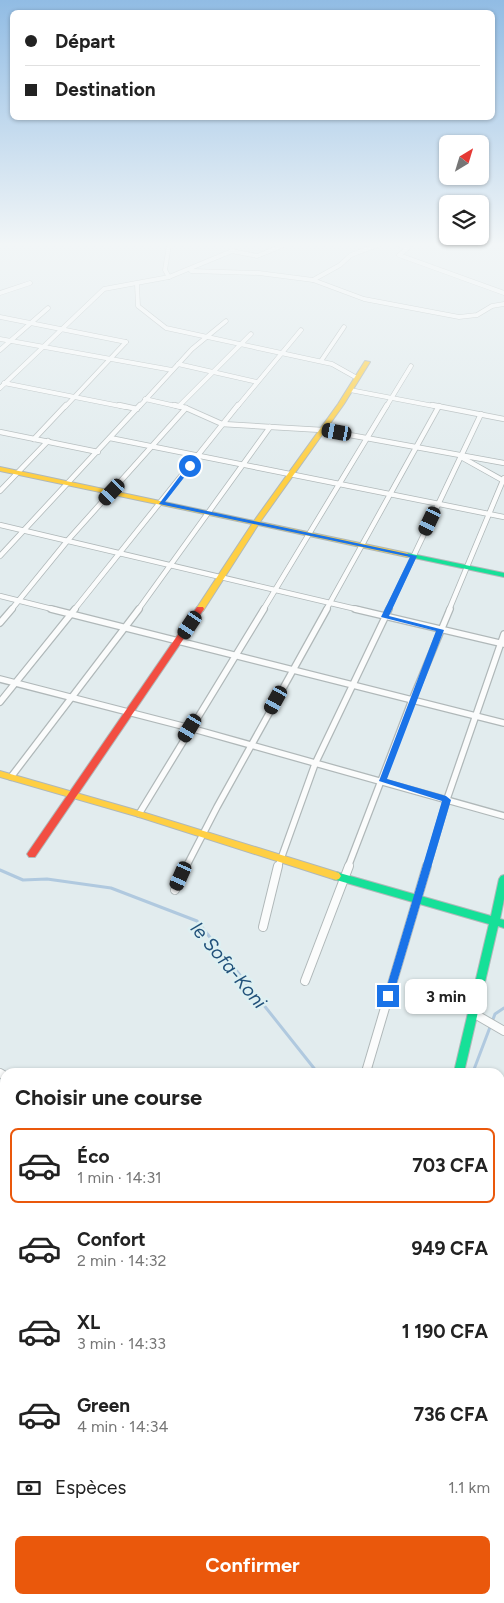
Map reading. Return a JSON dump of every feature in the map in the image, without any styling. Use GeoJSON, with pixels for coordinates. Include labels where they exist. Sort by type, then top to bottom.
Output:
{"type":"FeatureCollection","features":[{"type":"Feature","properties":{"kind":"street"},"geometry":{"type":"LineString","coordinates":[[14,320],[126,342],[34,439]]}},
{"type":"Feature","properties":{"kind":"street"},"geometry":{"type":"LineString","coordinates":[[0,350],[34,320]]}},
{"type":"Feature","properties":{"kind":"street"},"geometry":{"type":"LineString","coordinates":[[0,388],[2,383],[72,320]]}},
{"type":"Feature","properties":{"kind":"street"},"geometry":{"type":"LineString","coordinates":[[154,320],[166,328],[321,361],[343,368],[357,378]]}},
{"type":"Feature","properties":{"kind":"street"},"geometry":{"type":"LineString","coordinates":[[0,556],[172,370],[226,321]]}},
{"type":"Feature","properties":{"kind":"street"},"geometry":{"type":"LineString","coordinates":[[321,361],[344,327]]}},
{"type":"Feature","properties":{"kind":"street"},"geometry":{"type":"LineString","coordinates":[[0,702],[161,503],[222,424],[301,330]]}},
{"type":"Feature","properties":{"kind":"street"},"geometry":{"type":"LineString","coordinates":[[179,406],[251,334]]}},
{"type":"Feature","properties":{"kind":"street"},"geometry":{"type":"LineString","coordinates":[[0,339],[172,370]]}},
{"type":"Feature","properties":{"kind":"street"},"geometry":{"type":"LineString","coordinates":[[32,854],[222,578],[256,523],[350,390],[366,362]]}},
{"type":"Feature","properties":{"kind":"street"},"geometry":{"type":"LineString","coordinates":[[178,364],[257,382]]}},
{"type":"Feature","properties":{"kind":"street"},"geometry":{"type":"LineString","coordinates":[[139,814],[411,366]]}},
{"type":"Feature","properties":{"kind":"street"},"geometry":{"type":"LineString","coordinates":[[2,383],[137,408]]}},
{"type":"Feature","properties":{"kind":"street"},"geometry":{"type":"LineString","coordinates":[[350,390],[504,419]]}},
{"type":"Feature","properties":{"kind":"street"},"geometry":{"type":"LineString","coordinates":[[145,399],[186,408],[222,424],[322,430],[504,463]]}},
{"type":"Feature","properties":{"kind":"street"},"geometry":{"type":"LineString","coordinates":[[175,890],[200,835],[294,670],[328,603],[439,406]]}},
{"type":"Feature","properties":{"kind":"street"},"geometry":{"type":"LineString","coordinates":[[0,623],[68,540],[186,408]]}},
{"type":"Feature","properties":{"kind":"street"},"geometry":{"type":"LineString","coordinates":[[263,927],[280,858],[315,764],[481,414]]}},
{"type":"Feature","properties":{"kind":"street"},"geometry":{"type":"LineString","coordinates":[[11,777],[126,627],[270,427]]}},
{"type":"Feature","properties":{"kind":"street"},"geometry":{"type":"LineString","coordinates":[[0,432],[98,452]]}},
{"type":"Feature","properties":{"kind":"street"},"geometry":{"type":"LineString","coordinates":[[0,439],[6,433]]}},
{"type":"Feature","properties":{"kind":"street"},"geometry":{"type":"LineString","coordinates":[[110,438],[340,482],[504,517]]}},
{"type":"Feature","properties":{"kind":"street"},"geometry":{"type":"LineString","coordinates":[[0,491],[48,441]]}},
{"type":"Feature","properties":{"kind":"street"},"geometry":{"type":"LineString","coordinates":[[305,981],[346,879],[412,700],[504,479],[461,456]]}},
{"type":"Feature","properties":{"kind":"street"},"geometry":{"type":"LineString","coordinates":[[0,469],[504,575]]}},
{"type":"Feature","properties":{"kind":"street"},"geometry":{"type":"LineString","coordinates":[[0,526],[121,551],[222,578],[503,644]]}},
{"type":"Feature","properties":{"kind":"street"},"geometry":{"type":"LineString","coordinates":[[0,596],[504,723]]}},
{"type":"Feature","properties":{"kind":"street"},"geometry":{"type":"LineString","coordinates":[[367,1068],[446,800],[475,715],[503,644],[504,634]]}},
{"type":"Feature","properties":{"kind":"street"},"geometry":{"type":"LineString","coordinates":[[0,679],[71,699],[190,728],[504,816]]}},
{"type":"Feature","properties":{"kind":"street"},"geometry":{"type":"LineString","coordinates":[[0,774],[139,814],[200,835],[416,900],[500,923]]}},
{"type":"Feature","properties":{"kind":"street"},"geometry":{"type":"LineString","coordinates":[[461,1068],[473,1013],[500,923],[504,879]]}},
{"type":"Feature","properties":{"kind":"street"},"geometry":{"type":"LineString","coordinates":[[473,1013],[504,1031]]}},
{"type":"Feature","properties":{"kind":"waterway","name":"le Sofa-Koni"},"geometry":{"type":"LineString","coordinates":[[0,870],[23,880],[47,879],[111,888],[197,921],[314,1068]]}},
{"type":"Feature","properties":{"kind":"waterway"},"geometry":{"type":"LineString","coordinates":[[475,1068],[495,1014],[504,1008]]}},
{"type":"Feature","properties":{"kind":"traffic: fast"},"geometry":{"type":"LineString","coordinates":[[407,555],[504,575]]}},
{"type":"Feature","properties":{"kind":"traffic: fast"},"geometry":{"type":"LineString","coordinates":[[336,876],[504,924]]}},
{"type":"Feature","properties":{"kind":"traffic: fast"},"geometry":{"type":"LineString","coordinates":[[460,1068],[504,879]]}},
{"type":"Feature","properties":{"kind":"traffic: slow"},"geometry":{"type":"LineString","coordinates":[[200,609],[256,523],[341,404],[367,362]]}},
{"type":"Feature","properties":{"kind":"traffic: slow"},"geometry":{"type":"LineString","coordinates":[[0,469],[407,555]]}},
{"type":"Feature","properties":{"kind":"traffic: slow"},"geometry":{"type":"LineString","coordinates":[[0,774],[139,814],[336,876]]}},
{"type":"Feature","properties":{"kind":"traffic: jam"},"geometry":{"type":"LineString","coordinates":[[32,854],[200,609]]}},
{"type":"Feature","properties":{"kind":"route"},"geometry":{"type":"LineString","coordinates":[[190,466],[161,503],[414,556],[385,617],[440,630],[383,781],[446,800],[388,996]]}}]}
